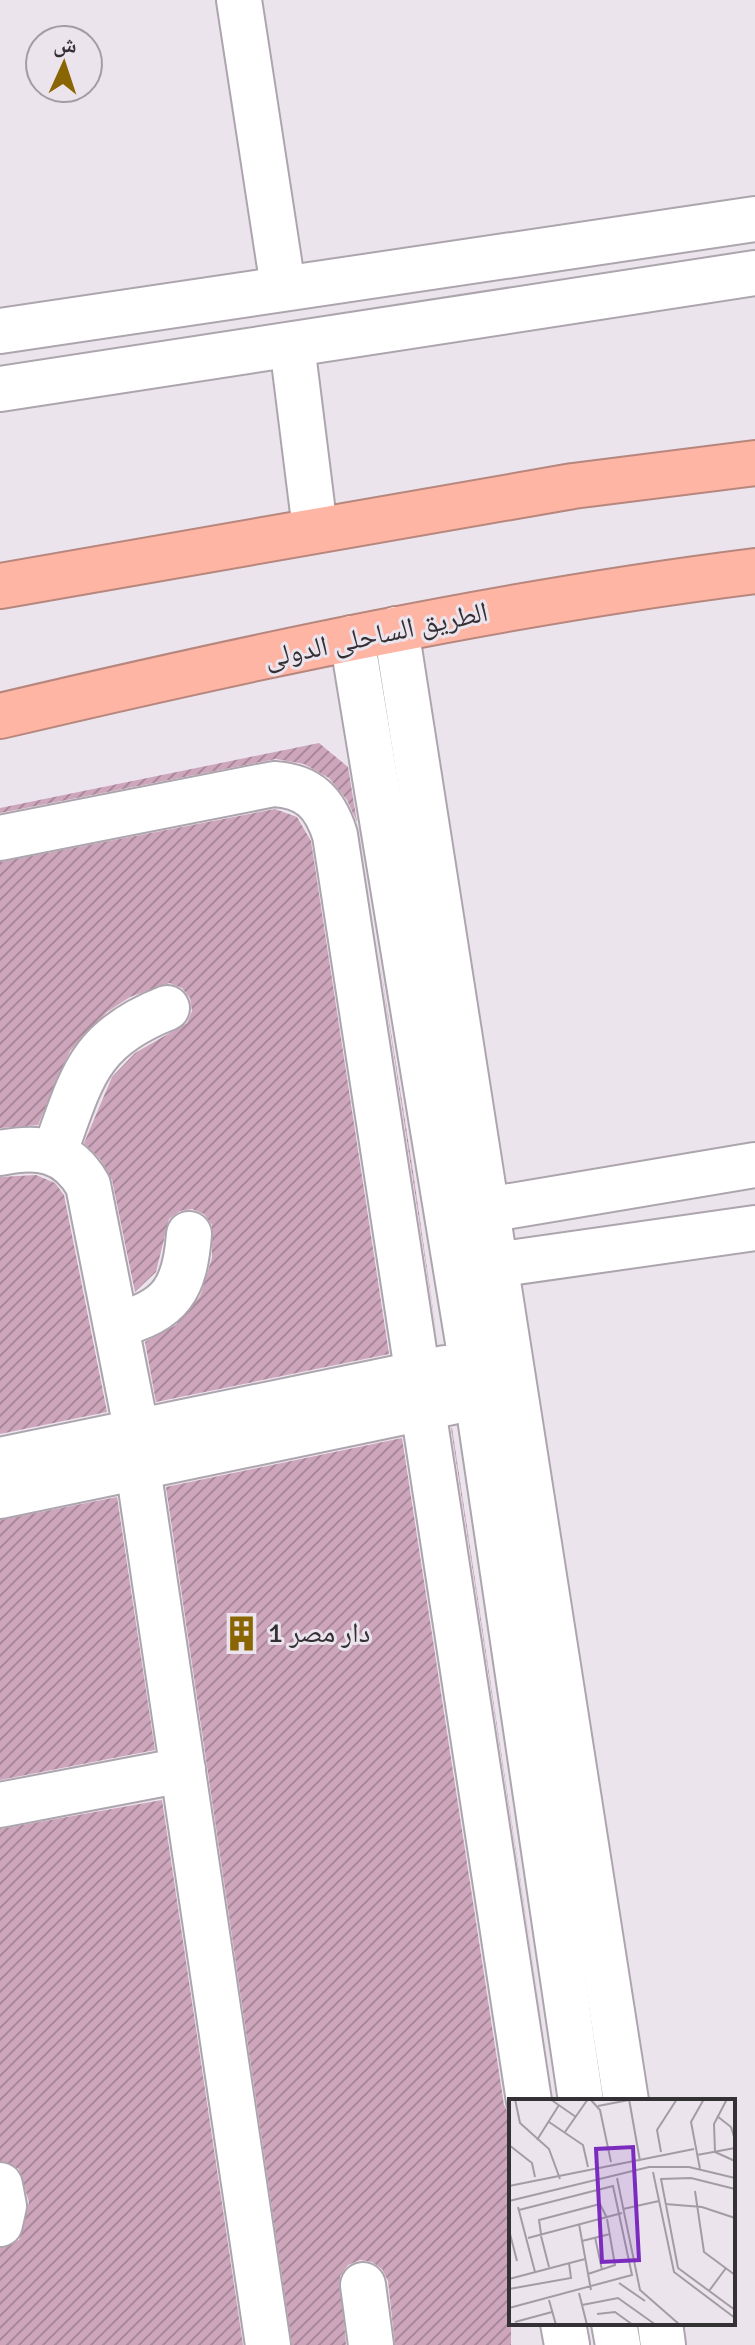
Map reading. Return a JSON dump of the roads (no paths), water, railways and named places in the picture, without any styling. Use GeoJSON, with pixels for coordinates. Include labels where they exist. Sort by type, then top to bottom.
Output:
{"type":"FeatureCollection","features":[{"type":"Feature","properties":{"kind":"highway"},"geometry":{"type":"LineString","coordinates":[[0,586],[573,486],[755,463]]}},
{"type":"Feature","properties":{"kind":"highway","name":"الطريق الساحلى الدولى"},"geometry":{"type":"LineString","coordinates":[[0,716],[352,638],[597,590],[755,571]]}},
{"type":"Feature","properties":{"kind":"street"},"geometry":{"type":"LineString","coordinates":[[239,0],[315,529]]}},
{"type":"Feature","properties":{"kind":"street"},"geometry":{"type":"LineString","coordinates":[[0,331],[755,219]]}},
{"type":"Feature","properties":{"kind":"street"},"geometry":{"type":"LineString","coordinates":[[0,389],[755,273]]}},
{"type":"Feature","properties":{"kind":"street"},"geometry":{"type":"LineString","coordinates":[[396,629],[626,2099]]}},
{"type":"Feature","properties":{"kind":"street"},"geometry":{"type":"LineString","coordinates":[[352,638],[474,1380],[581,2099]]}},
{"type":"Feature","properties":{"kind":"street"},"geometry":{"type":"LineString","coordinates":[[0,838],[274,784],[296,785],[322,805],[335,835],[529,2099]]}},
{"type":"Feature","properties":{"kind":"street"},"geometry":{"type":"LineString","coordinates":[[55,1151],[80,1082],[100,1048],[130,1023],[167,1008]]}},
{"type":"Feature","properties":{"kind":"street"},"geometry":{"type":"LineString","coordinates":[[0,1153],[37,1147],[55,1151],[74,1165],[88,1185],[138,1450],[268,2345]]}},
{"type":"Feature","properties":{"kind":"street"},"geometry":{"type":"LineString","coordinates":[[487,1210],[755,1165]]}},
{"type":"Feature","properties":{"kind":"street"},"geometry":{"type":"LineString","coordinates":[[495,1265],[755,1228]]}},
{"type":"Feature","properties":{"kind":"street"},"geometry":{"type":"LineString","coordinates":[[116,1325],[148,1316],[172,1295],[187,1266],[189,1234]]}},
{"type":"Feature","properties":{"kind":"street"},"geometry":{"type":"LineString","coordinates":[[0,1496],[138,1450],[474,1380]]}},
{"type":"Feature","properties":{"kind":"street"},"geometry":{"type":"LineString","coordinates":[[0,1460],[138,1450]]}},
{"type":"Feature","properties":{"kind":"street"},"geometry":{"type":"LineString","coordinates":[[0,1805],[183,1770]]}},
{"type":"Feature","properties":{"kind":"street"},"geometry":{"type":"LineString","coordinates":[[0,2185],[4,2206],[0,2224]]}},
{"type":"Feature","properties":{"kind":"street"},"geometry":{"type":"LineString","coordinates":[[363,2285],[371,2345]]}},
{"type":"Feature","properties":{"kind":"street"},"geometry":{"type":"LineString","coordinates":[[563,2325],[567,2345]]}},
{"type":"Feature","properties":{"kind":"street"},"geometry":{"type":"LineString","coordinates":[[614,2325],[618,2345]]}},
{"type":"Feature","properties":{"kind":"street"},"geometry":{"type":"LineString","coordinates":[[660,2325],[663,2345]]}},
{"type":"Feature","properties":{"kind":"place","name":"دار مصر 1"},"geometry":{"type":"Point","coordinates":[242,1633]}}]}
